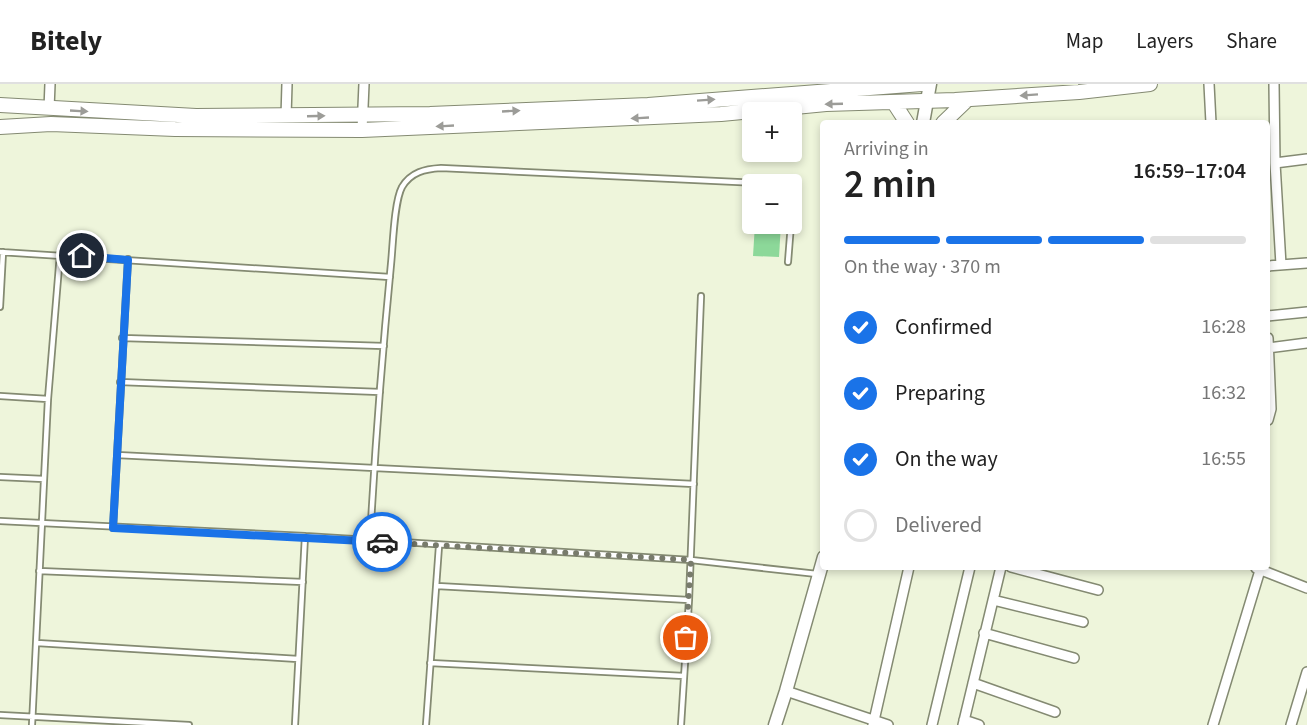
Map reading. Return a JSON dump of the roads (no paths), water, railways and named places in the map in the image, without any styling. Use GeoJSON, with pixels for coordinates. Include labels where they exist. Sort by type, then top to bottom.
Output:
{"type":"FeatureCollection","features":[{"type":"Feature","properties":{"kind":"main road"},"geometry":{"type":"LineString","coordinates":[[0,127],[572,109],[827,87],[922,84]]}},
{"type":"Feature","properties":{"kind":"main road"},"geometry":{"type":"LineString","coordinates":[[0,105],[148,121],[362,130],[721,114],[826,104],[967,100],[1150,84]]}},
{"type":"Feature","properties":{"kind":"main road"},"geometry":{"type":"LineString","coordinates":[[946,120],[967,100]]}},
{"type":"Feature","properties":{"kind":"main road"},"geometry":{"type":"LineString","coordinates":[[894,102],[905,120]]}},
{"type":"Feature","properties":{"kind":"street"},"geometry":{"type":"LineString","coordinates":[[48,109],[50,84]]}},
{"type":"Feature","properties":{"kind":"street"},"geometry":{"type":"LineString","coordinates":[[286,117],[287,84]]}},
{"type":"Feature","properties":{"kind":"street"},"geometry":{"type":"LineString","coordinates":[[362,130],[364,84]]}},
{"type":"Feature","properties":{"kind":"street"},"geometry":{"type":"LineString","coordinates":[[924,120],[930,84]]}},
{"type":"Feature","properties":{"kind":"street"},"geometry":{"type":"LineString","coordinates":[[1209,84],[1211,120]]}},
{"type":"Feature","properties":{"kind":"street"},"geometry":{"type":"LineString","coordinates":[[1274,84],[1275,162],[1281,265]]}},
{"type":"Feature","properties":{"kind":"street"},"geometry":{"type":"LineString","coordinates":[[1275,162],[1307,159]]}},
{"type":"Feature","properties":{"kind":"street"},"geometry":{"type":"LineString","coordinates":[[1270,266],[1307,263]]}},
{"type":"Feature","properties":{"kind":"street"},"geometry":{"type":"LineString","coordinates":[[1270,316],[1307,312]]}},
{"type":"Feature","properties":{"kind":"street"},"geometry":{"type":"LineString","coordinates":[[1270,348],[1307,344]]}},
{"type":"Feature","properties":{"kind":"street"},"geometry":{"type":"LineString","coordinates":[[1270,389],[1270,413]]}},
{"type":"Feature","properties":{"kind":"street"},"geometry":{"type":"LineString","coordinates":[[775,725],[820,570]]}},
{"type":"Feature","properties":{"kind":"street"},"geometry":{"type":"LineString","coordinates":[[873,722],[908,570]]}},
{"type":"Feature","properties":{"kind":"street"},"geometry":{"type":"LineString","coordinates":[[932,725],[969,570]]}},
{"type":"Feature","properties":{"kind":"street"},"geometry":{"type":"LineString","coordinates":[[979,725],[964,723],[1000,570]]}},
{"type":"Feature","properties":{"kind":"street"},"geometry":{"type":"LineString","coordinates":[[1022,570],[1098,590]]}},
{"type":"Feature","properties":{"kind":"street"},"geometry":{"type":"LineString","coordinates":[[1214,725],[1258,570]]}},
{"type":"Feature","properties":{"kind":"street"},"geometry":{"type":"LineString","coordinates":[[1264,570],[1307,588]]}},
{"type":"Feature","properties":{"kind":"street"},"geometry":{"type":"LineString","coordinates":[[993,600],[1083,622]]}},
{"type":"Feature","properties":{"kind":"street"},"geometry":{"type":"LineString","coordinates":[[984,633],[1074,658]]}},
{"type":"Feature","properties":{"kind":"street"},"geometry":{"type":"LineString","coordinates":[[1291,725],[1307,672]]}},
{"type":"Feature","properties":{"kind":"street"},"geometry":{"type":"LineString","coordinates":[[973,683],[1055,712]]}},
{"type":"Feature","properties":{"kind":"street"},"geometry":{"type":"LineString","coordinates":[[786,691],[873,722],[888,725]]}},
{"type":"Feature","properties":{"kind":"lane"},"geometry":{"type":"LineString","coordinates":[[370,541],[380,392],[397,212],[401,189],[410,177],[423,170],[441,168],[742,182]]}},
{"type":"Feature","properties":{"kind":"lane"},"geometry":{"type":"LineString","coordinates":[[788,262],[790,234]]}},
{"type":"Feature","properties":{"kind":"lane"},"geometry":{"type":"LineString","coordinates":[[0,307],[2,252],[390,277]]}},
{"type":"Feature","properties":{"kind":"lane"},"geometry":{"type":"LineString","coordinates":[[32,725],[48,399],[60,254]]}},
{"type":"Feature","properties":{"kind":"lane"},"geometry":{"type":"LineString","coordinates":[[113,528],[128,260]]}},
{"type":"Feature","properties":{"kind":"lane"},"geometry":{"type":"LineString","coordinates":[[681,725],[691,560],[701,296]]}},
{"type":"Feature","properties":{"kind":"lane"},"geometry":{"type":"LineString","coordinates":[[122,338],[384,346]]}},
{"type":"Feature","properties":{"kind":"lane"},"geometry":{"type":"LineString","coordinates":[[120,382],[380,392]]}},
{"type":"Feature","properties":{"kind":"lane"},"geometry":{"type":"LineString","coordinates":[[0,396],[48,399]]}},
{"type":"Feature","properties":{"kind":"lane"},"geometry":{"type":"LineString","coordinates":[[117,455],[694,484]]}},
{"type":"Feature","properties":{"kind":"lane"},"geometry":{"type":"LineString","coordinates":[[0,477],[44,479]]}},
{"type":"Feature","properties":{"kind":"lane"},"geometry":{"type":"LineString","coordinates":[[0,521],[305,536],[691,560],[819,574]]}},
{"type":"Feature","properties":{"kind":"lane"},"geometry":{"type":"LineString","coordinates":[[295,725],[305,536]]}},
{"type":"Feature","properties":{"kind":"lane"},"geometry":{"type":"LineString","coordinates":[[426,725],[439,546]]}},
{"type":"Feature","properties":{"kind":"lane"},"geometry":{"type":"LineString","coordinates":[[39,571],[303,582]]}},
{"type":"Feature","properties":{"kind":"lane"},"geometry":{"type":"LineString","coordinates":[[437,586],[689,600]]}},
{"type":"Feature","properties":{"kind":"lane"},"geometry":{"type":"LineString","coordinates":[[37,643],[298,658]]}},
{"type":"Feature","properties":{"kind":"lane"},"geometry":{"type":"LineString","coordinates":[[429,663],[684,675]]}},
{"type":"Feature","properties":{"kind":"lane"},"geometry":{"type":"LineString","coordinates":[[0,715],[189,725]]}}]}
